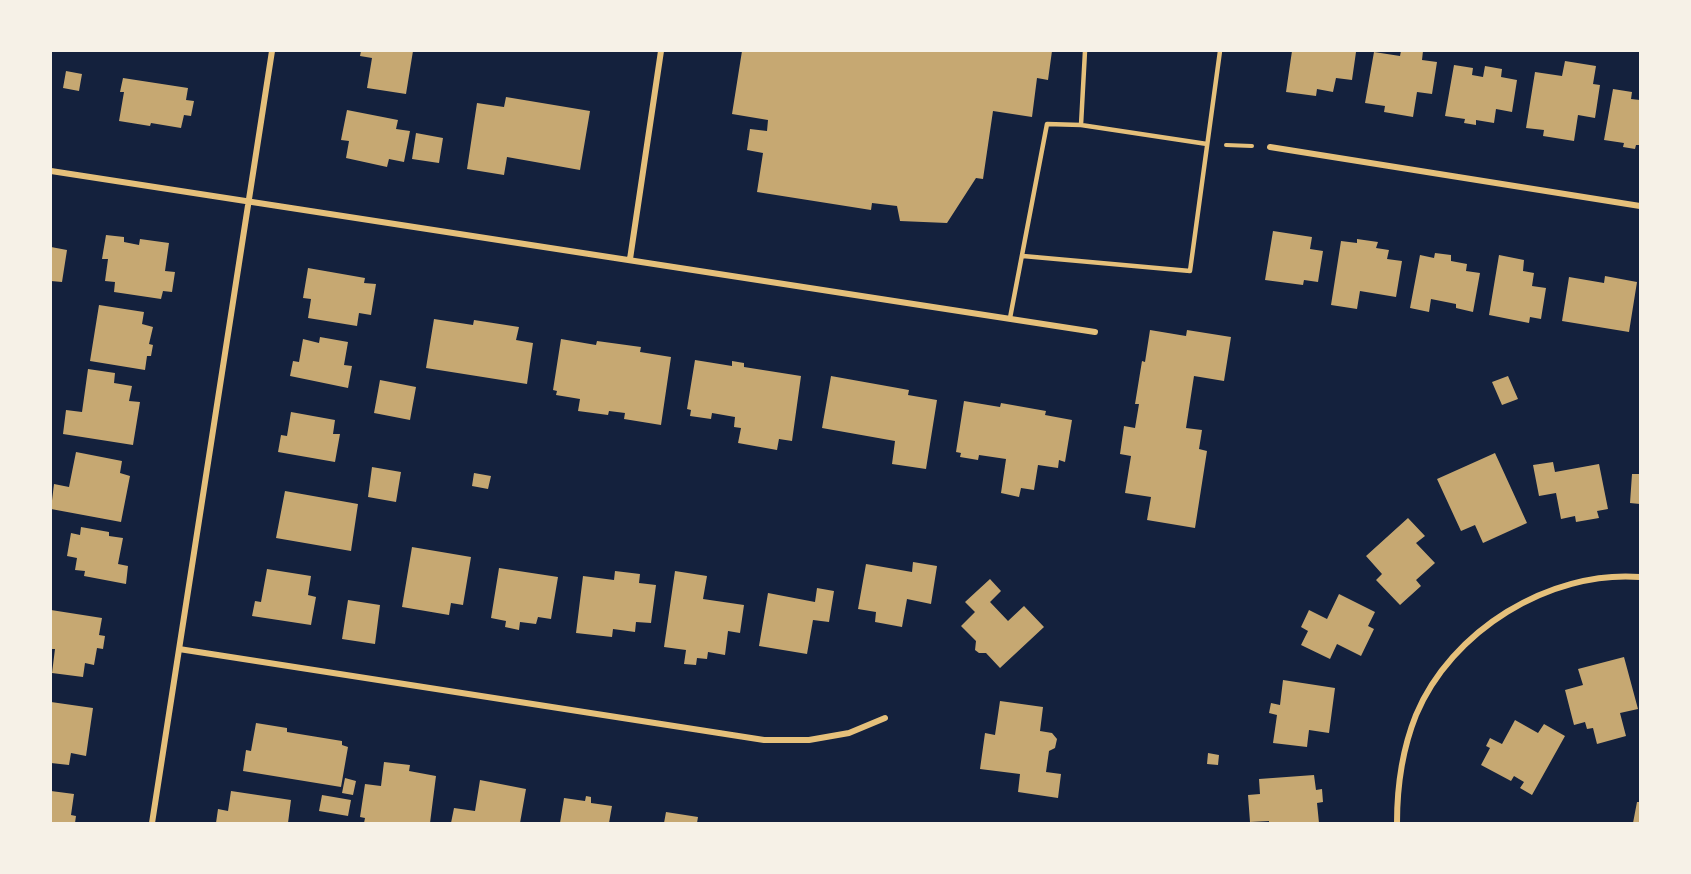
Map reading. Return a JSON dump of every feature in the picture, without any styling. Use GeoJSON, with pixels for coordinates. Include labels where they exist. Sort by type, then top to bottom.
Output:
{"type":"FeatureCollection","features":[{"type":"Feature","properties":{"kind":"street"},"geometry":{"type":"LineString","coordinates":[[152,823],[272,51]]}},
{"type":"Feature","properties":{"kind":"street"},"geometry":{"type":"LineString","coordinates":[[630,260],[661,51]]}},
{"type":"Feature","properties":{"kind":"street"},"geometry":{"type":"LineString","coordinates":[[1270,147],[1640,206]]}},
{"type":"Feature","properties":{"kind":"street"},"geometry":{"type":"LineString","coordinates":[[51,171],[1095,332]]}},
{"type":"Feature","properties":{"kind":"street"},"geometry":{"type":"LineString","coordinates":[[1397,823],[1397,793],[1404,752],[1416,715],[1437,678],[1466,644],[1500,615],[1538,596],[1581,581],[1623,576],[1640,577]]}},
{"type":"Feature","properties":{"kind":"street"},"geometry":{"type":"LineString","coordinates":[[179,649],[764,740],[809,740],[849,733],[885,718]]}},
{"type":"Feature","properties":{"kind":"lane"},"geometry":{"type":"LineString","coordinates":[[1081,125],[1085,51]]}},
{"type":"Feature","properties":{"kind":"lane"},"geometry":{"type":"LineString","coordinates":[[1023,256],[1190,271],[1220,51]]}},
{"type":"Feature","properties":{"kind":"lane"},"geometry":{"type":"LineString","coordinates":[[1010,318],[1047,124],[1081,125],[1207,144]]}},
{"type":"Feature","properties":{"kind":"path"},"geometry":{"type":"LineString","coordinates":[[1207,144],[1270,147]]}},
{"type":"Feature","properties":{"kind":"building"},"geometry":{"type":"Polygon","coordinates":[[[361,51],[413,51],[406,94],[367,88],[372,58],[360,56],[361,51]]]}},
{"type":"Feature","properties":{"kind":"building"},"geometry":{"type":"Polygon","coordinates":[[[742,51],[1052,51],[1048,80],[1037,78],[1032,117],[993,111],[983,179],[976,178],[947,223],[900,221],[897,206],[872,203],[871,210],[757,192],[763,153],[747,150],[750,129],[767,131],[768,120],[732,114],[742,51]]]}},
{"type":"Feature","properties":{"kind":"building"},"geometry":{"type":"Polygon","coordinates":[[[1292,51],[1356,52],[1352,80],[1336,78],[1333,92],[1317,89],[1316,96],[1286,92],[1292,51]]]}},
{"type":"Feature","properties":{"kind":"building"},"geometry":{"type":"Polygon","coordinates":[[[1401,51],[1423,51],[1422,60],[1437,62],[1432,94],[1417,92],[1413,117],[1384,112],[1385,106],[1365,103],[1374,52],[1400,56],[1401,51]]]}},
{"type":"Feature","properties":{"kind":"building"},"geometry":{"type":"Polygon","coordinates":[[[1565,61],[1596,66],[1593,84],[1600,85],[1595,118],[1578,115],[1574,141],[1543,136],[1544,130],[1526,128],[1535,72],[1562,76],[1565,61]]]}},
{"type":"Feature","properties":{"kind":"building"},"geometry":{"type":"Polygon","coordinates":[[[1454,65],[1473,68],[1472,75],[1483,77],[1485,66],[1502,69],[1501,77],[1517,80],[1512,112],[1496,109],[1494,123],[1476,120],[1476,125],[1464,123],[1465,119],[1445,116],[1454,65]]]}},
{"type":"Feature","properties":{"kind":"building"},"geometry":{"type":"Polygon","coordinates":[[[66,71],[82,74],[79,91],[63,88],[66,71]]]}},
{"type":"Feature","properties":{"kind":"building"},"geometry":{"type":"Polygon","coordinates":[[[123,78],[188,88],[186,100],[194,101],[191,116],[184,115],[181,128],[119,121],[124,92],[120,92],[123,78]]]}},
{"type":"Feature","properties":{"kind":"building"},"geometry":{"type":"Polygon","coordinates":[[[1613,89],[1632,92],[1631,99],[1640,100],[1640,145],[1636,145],[1635,149],[1623,147],[1624,143],[1604,140],[1613,89]]]}},
{"type":"Feature","properties":{"kind":"building"},"geometry":{"type":"Polygon","coordinates":[[[506,97],[590,111],[580,170],[507,157],[504,175],[467,169],[477,103],[504,107],[506,97]]]}},
{"type":"Feature","properties":{"kind":"building"},"geometry":{"type":"Polygon","coordinates":[[[347,110],[398,120],[396,129],[410,131],[404,162],[389,159],[387,167],[346,158],[349,141],[341,140],[347,110]]]}},
{"type":"Feature","properties":{"kind":"building"},"geometry":{"type":"Polygon","coordinates":[[[416,133],[443,138],[439,163],[412,159],[416,133]]]}},
{"type":"Feature","properties":{"kind":"building"},"geometry":{"type":"Polygon","coordinates":[[[1273,231],[1312,237],[1310,249],[1323,251],[1318,282],[1304,280],[1303,285],[1265,280],[1273,231]]]}},
{"type":"Feature","properties":{"kind":"building"},"geometry":{"type":"Polygon","coordinates":[[[106,235],[124,237],[124,242],[139,245],[140,239],[169,243],[165,271],[175,272],[172,292],[163,291],[161,299],[114,292],[115,282],[105,281],[108,259],[102,259],[106,235]]]}},
{"type":"Feature","properties":{"kind":"building"},"geometry":{"type":"Polygon","coordinates":[[[1357,239],[1378,242],[1376,248],[1389,250],[1387,259],[1402,261],[1396,297],[1360,291],[1357,309],[1331,305],[1341,241],[1357,243],[1357,239]]]}},
{"type":"Feature","properties":{"kind":"building"},"geometry":{"type":"Polygon","coordinates":[[[51,247],[67,250],[62,282],[51,281],[51,247]]]}},
{"type":"Feature","properties":{"kind":"building"},"geometry":{"type":"Polygon","coordinates":[[[1435,253],[1451,255],[1451,261],[1467,264],[1466,271],[1480,273],[1473,312],[1456,308],[1456,304],[1431,299],[1429,312],[1410,308],[1420,255],[1434,258],[1435,253]]]}},
{"type":"Feature","properties":{"kind":"building"},"geometry":{"type":"Polygon","coordinates":[[[1499,255],[1524,260],[1523,271],[1534,273],[1532,286],[1546,288],[1541,319],[1530,317],[1529,323],[1489,315],[1499,255]]]}},
{"type":"Feature","properties":{"kind":"building"},"geometry":{"type":"Polygon","coordinates":[[[308,268],[365,278],[364,283],[376,284],[371,315],[359,313],[357,326],[308,318],[311,299],[303,298],[308,268]]]}},
{"type":"Feature","properties":{"kind":"building"},"geometry":{"type":"Polygon","coordinates":[[[1605,276],[1637,282],[1629,332],[1562,321],[1569,277],[1604,283],[1605,276]]]}},
{"type":"Feature","properties":{"kind":"building"},"geometry":{"type":"Polygon","coordinates":[[[99,305],[144,312],[142,324],[153,327],[149,344],[153,345],[151,356],[147,356],[145,370],[90,361],[99,305]]]}},
{"type":"Feature","properties":{"kind":"building"},"geometry":{"type":"Polygon","coordinates":[[[434,319],[473,325],[474,320],[519,327],[516,340],[533,343],[527,384],[426,368],[434,319]]]}},
{"type":"Feature","properties":{"kind":"building"},"geometry":{"type":"Polygon","coordinates":[[[1150,330],[1186,336],[1187,330],[1231,337],[1224,381],[1194,376],[1186,428],[1202,430],[1199,449],[1207,451],[1195,528],[1147,520],[1151,497],[1125,493],[1131,456],[1120,454],[1124,426],[1135,428],[1139,404],[1135,404],[1150,330]]]}},
{"type":"Feature","properties":{"kind":"building"},"geometry":{"type":"Polygon","coordinates":[[[320,337],[348,342],[344,365],[352,366],[348,388],[290,376],[293,361],[299,362],[303,339],[319,343],[320,337]]]}},
{"type":"Feature","properties":{"kind":"building"},"geometry":{"type":"Polygon","coordinates":[[[561,339],[596,345],[597,341],[641,347],[640,352],[671,357],[661,425],[624,419],[625,413],[609,411],[608,415],[578,411],[580,399],[556,395],[557,391],[553,390],[561,339]]]}},
{"type":"Feature","properties":{"kind":"building"},"geometry":{"type":"Polygon","coordinates":[[[695,360],[732,366],[732,361],[744,363],[744,367],[801,376],[792,441],[779,439],[777,450],[738,443],[741,428],[734,427],[735,417],[712,413],[711,419],[690,416],[691,410],[687,409],[695,360]]]}},
{"type":"Feature","properties":{"kind":"building"},"geometry":{"type":"Polygon","coordinates":[[[88,369],[115,373],[114,383],[132,386],[129,401],[140,402],[133,445],[63,434],[66,410],[82,412],[88,369]]]}},
{"type":"Feature","properties":{"kind":"building"},"geometry":{"type":"Polygon","coordinates":[[[831,376],[909,390],[908,395],[937,400],[926,469],[892,464],[895,441],[822,428],[831,376]]]}},
{"type":"Feature","properties":{"kind":"building"},"geometry":{"type":"Polygon","coordinates":[[[1508,376],[1518,399],[1502,405],[1492,382],[1508,376]]]}},
{"type":"Feature","properties":{"kind":"building"},"geometry":{"type":"Polygon","coordinates":[[[380,380],[416,387],[410,420],[374,413],[380,380]]]}},
{"type":"Feature","properties":{"kind":"building"},"geometry":{"type":"Polygon","coordinates":[[[964,401],[1000,407],[1001,403],[1046,411],[1045,415],[1072,420],[1065,462],[1059,460],[1058,468],[1038,465],[1034,490],[1021,488],[1019,497],[1001,493],[1006,459],[979,455],[978,460],[960,457],[961,453],[956,452],[964,401]]]}},
{"type":"Feature","properties":{"kind":"building"},"geometry":{"type":"Polygon","coordinates":[[[291,412],[335,420],[333,434],[340,434],[335,462],[278,452],[281,435],[287,436],[291,412]]]}},
{"type":"Feature","properties":{"kind":"building"},"geometry":{"type":"Polygon","coordinates":[[[76,452],[122,461],[120,473],[130,476],[121,522],[51,509],[54,484],[69,487],[76,452]]]}},
{"type":"Feature","properties":{"kind":"building"},"geometry":{"type":"Polygon","coordinates":[[[1495,453],[1527,523],[1483,543],[1475,525],[1461,531],[1437,479],[1495,453]]]}},
{"type":"Feature","properties":{"kind":"building"},"geometry":{"type":"Polygon","coordinates":[[[1553,462],[1555,472],[1599,464],[1608,509],[1597,511],[1599,518],[1576,522],[1575,516],[1561,519],[1556,493],[1539,496],[1533,465],[1553,462]]]}},
{"type":"Feature","properties":{"kind":"building"},"geometry":{"type":"Polygon","coordinates":[[[372,467],[401,472],[396,502],[368,497],[372,467]]]}},
{"type":"Feature","properties":{"kind":"building"},"geometry":{"type":"Polygon","coordinates":[[[474,473],[491,476],[488,489],[472,486],[474,473]]]}},
{"type":"Feature","properties":{"kind":"building"},"geometry":{"type":"Polygon","coordinates":[[[1632,474],[1640,474],[1640,504],[1630,503],[1632,474]]]}},
{"type":"Feature","properties":{"kind":"building"},"geometry":{"type":"Polygon","coordinates":[[[285,491],[358,504],[351,551],[276,538],[285,491]]]}},
{"type":"Feature","properties":{"kind":"building"},"geometry":{"type":"Polygon","coordinates":[[[1408,518],[1425,536],[1416,543],[1435,563],[1416,580],[1421,586],[1400,605],[1376,580],[1382,574],[1366,556],[1408,518]]]}},
{"type":"Feature","properties":{"kind":"building"},"geometry":{"type":"Polygon","coordinates":[[[81,527],[109,532],[109,536],[123,538],[118,564],[128,566],[126,584],[84,576],[85,571],[75,570],[77,558],[67,556],[71,533],[80,535],[81,527]]]}},
{"type":"Feature","properties":{"kind":"building"},"geometry":{"type":"Polygon","coordinates":[[[412,547],[471,557],[463,605],[451,603],[449,615],[402,607],[412,547]]]}},
{"type":"Feature","properties":{"kind":"building"},"geometry":{"type":"Polygon","coordinates":[[[913,562],[937,566],[931,604],[907,599],[902,627],[875,622],[876,612],[858,609],[866,564],[912,572],[913,562]]]}},
{"type":"Feature","properties":{"kind":"building"},"geometry":{"type":"Polygon","coordinates":[[[499,568],[558,577],[551,619],[538,617],[536,624],[520,622],[519,630],[505,627],[506,621],[491,618],[499,568]]]}},
{"type":"Feature","properties":{"kind":"building"},"geometry":{"type":"Polygon","coordinates":[[[267,569],[311,576],[308,595],[316,597],[311,625],[252,616],[255,601],[261,602],[267,569]]]}},
{"type":"Feature","properties":{"kind":"building"},"geometry":{"type":"Polygon","coordinates":[[[615,571],[640,574],[639,583],[656,585],[651,623],[636,622],[635,632],[613,629],[612,637],[576,633],[583,576],[614,580],[615,571]]]}},
{"type":"Feature","properties":{"kind":"building"},"geometry":{"type":"Polygon","coordinates":[[[675,571],[707,576],[703,599],[744,605],[740,633],[728,631],[725,655],[708,652],[707,659],[697,658],[696,665],[684,664],[686,650],[664,647],[675,571]]]}},
{"type":"Feature","properties":{"kind":"building"},"geometry":{"type":"Polygon","coordinates":[[[990,579],[1001,591],[990,602],[1008,621],[1024,606],[1044,627],[1000,668],[986,653],[979,653],[975,650],[976,641],[961,626],[975,612],[965,602],[990,579]]]}},
{"type":"Feature","properties":{"kind":"building"},"geometry":{"type":"Polygon","coordinates":[[[817,588],[834,591],[829,622],[813,620],[807,654],[759,646],[768,593],[815,602],[817,588]]]}},
{"type":"Feature","properties":{"kind":"building"},"geometry":{"type":"Polygon","coordinates":[[[1339,594],[1375,612],[1368,626],[1374,629],[1361,656],[1337,644],[1330,659],[1301,645],[1308,631],[1301,627],[1309,610],[1327,619],[1339,594]]]}},
{"type":"Feature","properties":{"kind":"building"},"geometry":{"type":"Polygon","coordinates":[[[348,600],[380,605],[375,644],[342,639],[348,600]]]}},
{"type":"Feature","properties":{"kind":"building"},"geometry":{"type":"Polygon","coordinates":[[[51,610],[102,618],[99,635],[105,636],[103,649],[97,648],[94,665],[85,663],[83,677],[52,673],[55,649],[51,649],[51,610]]]}},
{"type":"Feature","properties":{"kind":"building"},"geometry":{"type":"Polygon","coordinates":[[[1624,657],[1638,709],[1620,713],[1626,736],[1597,744],[1593,728],[1587,729],[1585,722],[1574,725],[1565,690],[1583,685],[1578,669],[1624,657]]]}},
{"type":"Feature","properties":{"kind":"building"},"geometry":{"type":"Polygon","coordinates":[[[1283,680],[1335,688],[1329,733],[1309,730],[1307,747],[1273,743],[1277,715],[1269,713],[1271,703],[1280,705],[1283,680]]]}},
{"type":"Feature","properties":{"kind":"building"},"geometry":{"type":"Polygon","coordinates":[[[1000,701],[1043,707],[1040,731],[1052,733],[1057,739],[1055,748],[1049,751],[1046,772],[1061,774],[1058,798],[1018,792],[1020,774],[980,769],[985,733],[995,735],[1000,701]]]}},
{"type":"Feature","properties":{"kind":"building"},"geometry":{"type":"Polygon","coordinates":[[[51,702],[93,708],[86,756],[71,753],[69,765],[51,763],[51,702]]]}},
{"type":"Feature","properties":{"kind":"building"},"geometry":{"type":"Polygon","coordinates":[[[1515,720],[1538,733],[1544,724],[1565,736],[1532,795],[1520,788],[1524,782],[1514,776],[1511,781],[1481,765],[1490,748],[1486,746],[1490,738],[1502,744],[1515,720]]]}},
{"type":"Feature","properties":{"kind":"building"},"geometry":{"type":"Polygon","coordinates":[[[256,723],[287,728],[287,732],[342,741],[342,745],[348,747],[341,787],[243,771],[246,750],[251,751],[256,723]]]}},
{"type":"Feature","properties":{"kind":"building"},"geometry":{"type":"Polygon","coordinates":[[[1208,753],[1219,755],[1218,765],[1207,764],[1208,753]]]}},
{"type":"Feature","properties":{"kind":"building"},"geometry":{"type":"Polygon","coordinates":[[[384,762],[410,765],[409,771],[436,776],[430,823],[364,823],[365,818],[360,817],[365,784],[381,786],[384,762]]]}},
{"type":"Feature","properties":{"kind":"building"},"geometry":{"type":"Polygon","coordinates":[[[1314,775],[1316,790],[1322,789],[1323,802],[1317,803],[1319,823],[1250,822],[1248,795],[1260,794],[1259,779],[1314,775]]]}},
{"type":"Feature","properties":{"kind":"building"},"geometry":{"type":"Polygon","coordinates":[[[345,778],[356,781],[353,795],[342,793],[345,778]]]}},
{"type":"Feature","properties":{"kind":"building"},"geometry":{"type":"Polygon","coordinates":[[[480,780],[526,789],[520,823],[451,823],[454,808],[475,811],[480,780]]]}},
{"type":"Feature","properties":{"kind":"building"},"geometry":{"type":"Polygon","coordinates":[[[51,791],[74,794],[71,815],[76,816],[75,823],[51,823],[51,791]]]}},
{"type":"Feature","properties":{"kind":"building"},"geometry":{"type":"Polygon","coordinates":[[[231,791],[291,800],[288,823],[216,823],[218,809],[228,811],[231,791]]]}},
{"type":"Feature","properties":{"kind":"building"},"geometry":{"type":"Polygon","coordinates":[[[322,795],[351,800],[348,816],[319,811],[322,795]]]}},
{"type":"Feature","properties":{"kind":"building"},"geometry":{"type":"Polygon","coordinates":[[[586,796],[591,797],[591,803],[612,806],[609,823],[560,823],[564,798],[585,801],[586,796]]]}},
{"type":"Feature","properties":{"kind":"building"},"geometry":{"type":"Polygon","coordinates":[[[1637,802],[1640,802],[1640,823],[1633,823],[1637,802]]]}},
{"type":"Feature","properties":{"kind":"building"},"geometry":{"type":"Polygon","coordinates":[[[666,812],[698,817],[697,823],[664,823],[666,812]]]}}]}
